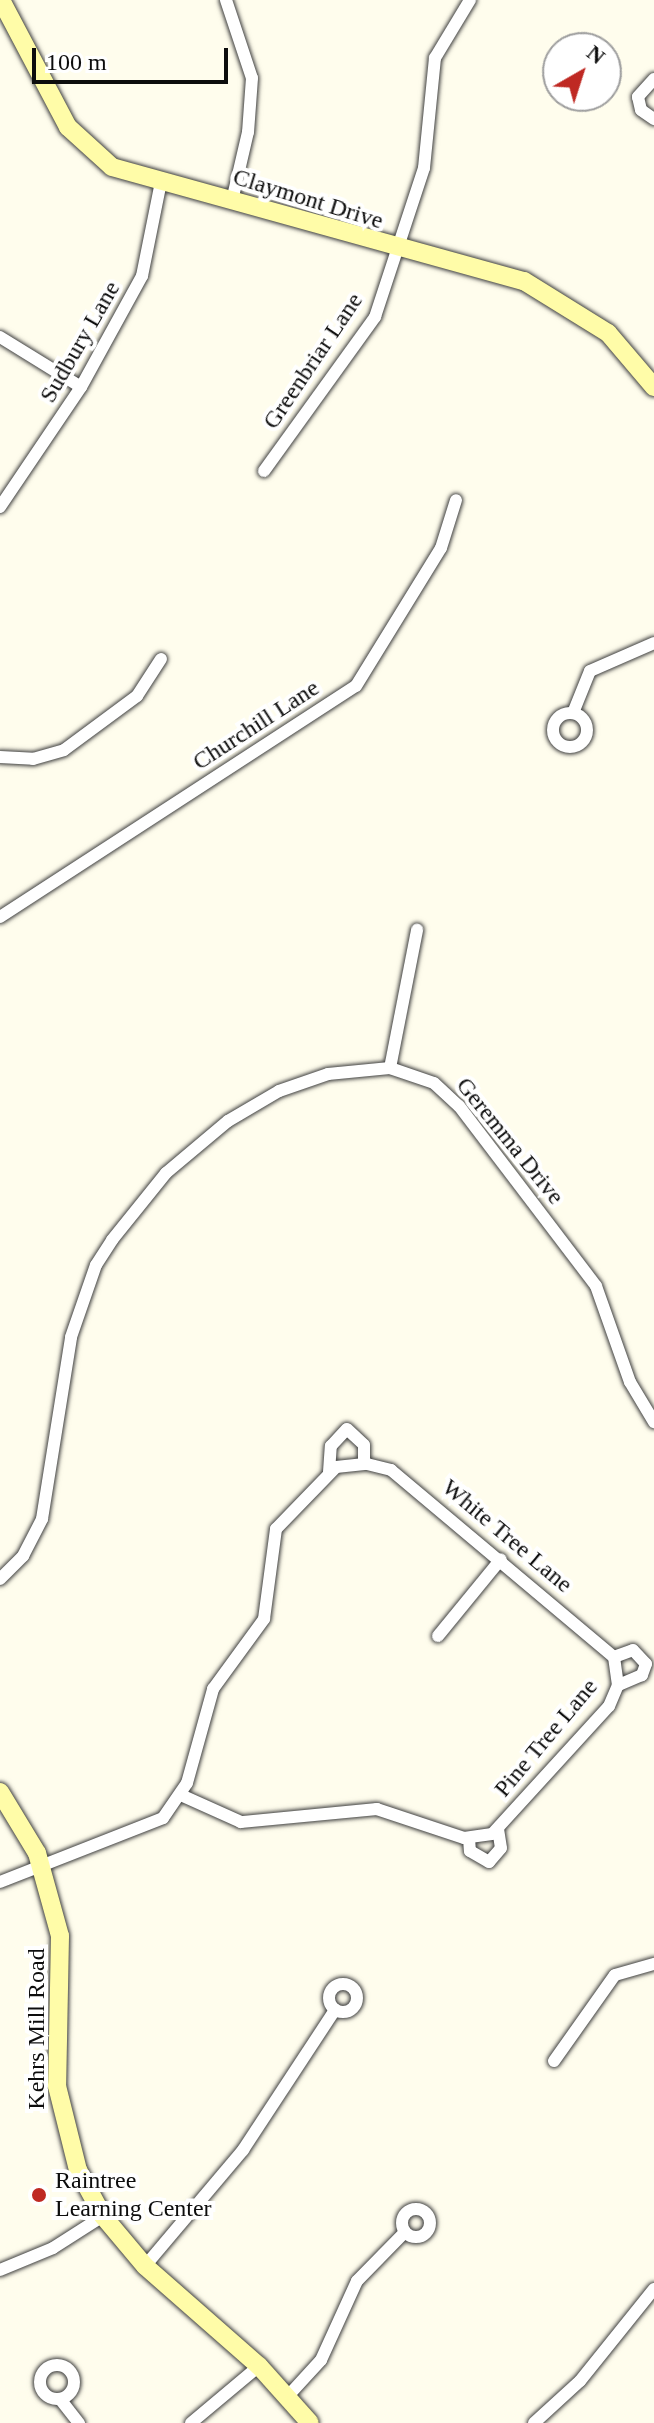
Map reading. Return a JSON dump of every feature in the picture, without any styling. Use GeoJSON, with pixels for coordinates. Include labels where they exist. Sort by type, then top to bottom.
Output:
{"type":"FeatureCollection","features":[{"type":"Feature","properties":{"kind":"street"},"geometry":{"type":"LineString","coordinates":[[226,0],[252,78],[248,132],[232,201]]}},
{"type":"Feature","properties":{"kind":"street","name":"Greenbriar Lane"},"geometry":{"type":"LineString","coordinates":[[264,471],[375,317],[400,251],[428,148],[435,58],[470,0]]}},
{"type":"Feature","properties":{"kind":"street","name":"Claymont Drive"},"geometry":{"type":"LineString","coordinates":[[2,8],[80,142],[112,167],[400,251],[498,272],[548,292],[608,333],[654,387]]}},
{"type":"Feature","properties":{"kind":"street"},"geometry":{"type":"LineString","coordinates":[[654,79],[638,97],[641,110],[654,119]]}},
{"type":"Feature","properties":{"kind":"street","name":"Sudbury Lane"},"geometry":{"type":"LineString","coordinates":[[0,507],[81,387],[142,276],[161,182]]}},
{"type":"Feature","properties":{"kind":"street"},"geometry":{"type":"LineString","coordinates":[[0,337],[81,387]]}},
{"type":"Feature","properties":{"kind":"street","name":"Churchill Lane"},"geometry":{"type":"LineString","coordinates":[[0,917],[356,686],[441,548],[456,500]]}},
{"type":"Feature","properties":{"kind":"street"},"geometry":{"type":"LineString","coordinates":[[573,713],[590,671],[654,643]]}},
{"type":"Feature","properties":{"kind":"street"},"geometry":{"type":"LineString","coordinates":[[0,757],[33,759],[64,750],[137,696],[161,659]]}},
{"type":"Feature","properties":{"kind":"street"},"geometry":{"type":"LineString","coordinates":[[390,1068],[417,930]]}},
{"type":"Feature","properties":{"kind":"street","name":"Geremma Drive"},"geometry":{"type":"LineString","coordinates":[[0,1579],[23,1556],[42,1519],[66,1355],[96,1265],[139,1202],[183,1156],[279,1091],[328,1074],[390,1068],[434,1083],[459,1106],[596,1286],[630,1382],[654,1422]]}},
{"type":"Feature","properties":{"kind":"street"},"geometry":{"type":"LineString","coordinates":[[0,1882],[149,1829],[181,1795],[213,1689],[264,1619],[276,1529],[329,1472],[364,1464],[364,1445],[347,1429],[331,1446],[329,1472]]}},
{"type":"Feature","properties":{"kind":"street","name":"White Tree Lane"},"geometry":{"type":"LineString","coordinates":[[364,1464],[391,1470],[501,1559],[614,1657],[633,1650],[646,1664],[642,1675],[618,1685]]}},
{"type":"Feature","properties":{"kind":"street"},"geometry":{"type":"LineString","coordinates":[[438,1636],[501,1559]]}},
{"type":"Feature","properties":{"kind":"street","name":"Pine Tree Lane"},"geometry":{"type":"LineString","coordinates":[[181,1795],[241,1822],[377,1809],[469,1838],[498,1829],[609,1706],[618,1685],[614,1657]]}},
{"type":"Feature","properties":{"kind":"street","name":"Kehrs Mill Road"},"geometry":{"type":"LineString","coordinates":[[0,1792],[42,1867],[60,1936],[61,2119],[103,2216],[145,2266],[259,2366],[310,2423]]}},
{"type":"Feature","properties":{"kind":"street","name":"Pine Tree Lane"},"geometry":{"type":"LineString","coordinates":[[469,1838],[470,1851],[489,1862],[501,1848],[498,1829]]}},
{"type":"Feature","properties":{"kind":"street"},"geometry":{"type":"LineString","coordinates":[[554,2061],[615,1975],[654,1964]]}},
{"type":"Feature","properties":{"kind":"street"},"geometry":{"type":"LineString","coordinates":[[145,2266],[243,2150],[335,2010]]}},
{"type":"Feature","properties":{"kind":"street"},"geometry":{"type":"LineString","coordinates":[[0,2270],[53,2248],[103,2216]]}},
{"type":"Feature","properties":{"kind":"street"},"geometry":{"type":"LineString","coordinates":[[288,2396],[321,2360],[357,2281],[404,2233]]}},
{"type":"Feature","properties":{"kind":"street"},"geometry":{"type":"LineString","coordinates":[[534,2423],[580,2381],[654,2289]]}},
{"type":"Feature","properties":{"kind":"street"},"geometry":{"type":"LineString","coordinates":[[191,2423],[259,2366]]}},
{"type":"Feature","properties":{"kind":"street"},"geometry":{"type":"LineString","coordinates":[[60,2399],[79,2423]]}},
{"type":"Feature","properties":{"kind":"place","name":"Raintree Learning Center"},"geometry":{"type":"Point","coordinates":[39,2195]}}]}
